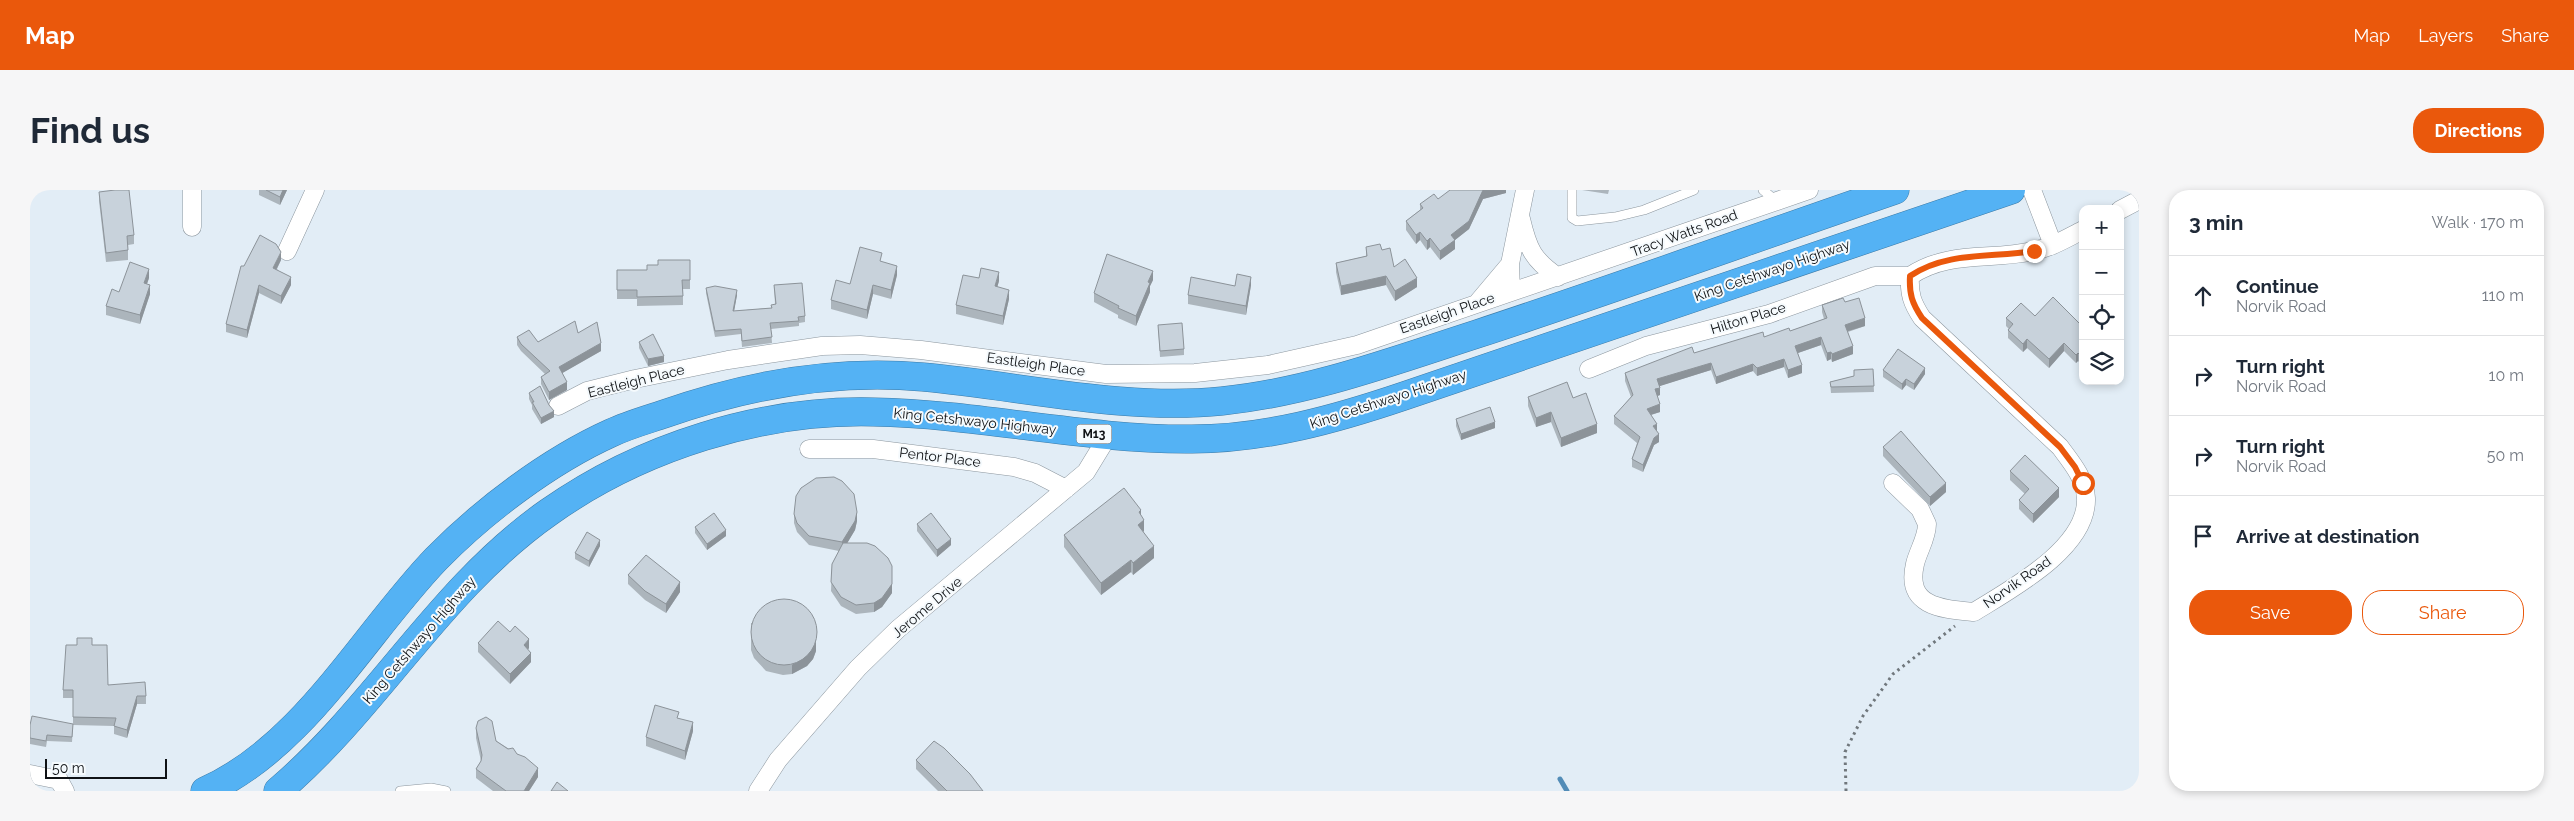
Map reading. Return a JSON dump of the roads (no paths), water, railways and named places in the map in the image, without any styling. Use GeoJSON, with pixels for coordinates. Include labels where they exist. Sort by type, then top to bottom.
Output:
{"type":"FeatureCollection","features":[{"type":"Feature","properties":{"kind":"highway"},"geometry":{"type":"LineString","coordinates":[[206,791],[252,763],[289,732],[436,560],[477,523],[518,489],[581,449],[612,433],[646,420],[749,388],[817,378],[866,375],[919,377],[1138,402],[1220,402],[1266,395],[1309,386],[1403,358],[1606,292],[1895,190]]}},
{"type":"Feature","properties":{"kind":"highway","name":"King Cetshwayo Highway"},"geometry":{"type":"LineString","coordinates":[[278,791],[307,766],[344,727],[434,618],[498,550],[550,511],[578,493],[664,451],[742,426],[847,412],[875,412],[969,419],[1108,436],[1195,440],[1247,435],[1309,425],[1336,418],[2011,190]]}},
{"type":"Feature","properties":{"kind":"street"},"geometry":{"type":"LineString","coordinates":[[192,190],[192,226]]}},
{"type":"Feature","properties":{"kind":"street"},"geometry":{"type":"LineString","coordinates":[[287,251],[315,190]]}},
{"type":"Feature","properties":{"kind":"street"},"geometry":{"type":"LineString","coordinates":[[1511,291],[1510,264],[1525,190]]}},
{"type":"Feature","properties":{"kind":"street","name":"Tracy Watts Road"},"geometry":{"type":"LineString","coordinates":[[1511,291],[1558,277],[1770,196],[1809,190]]}},
{"type":"Feature","properties":{"kind":"street"},"geometry":{"type":"LineString","coordinates":[[2032,190],[2053,245]]}},
{"type":"Feature","properties":{"kind":"street"},"geometry":{"type":"LineString","coordinates":[[2124,208],[2139,200]]}},
{"type":"Feature","properties":{"kind":"street"},"geometry":{"type":"LineString","coordinates":[[1520,216],[1532,253],[1536,259],[1558,277]]}},
{"type":"Feature","properties":{"kind":"street"},"geometry":{"type":"LineString","coordinates":[[1910,276],[1924,266],[1953,259],[1976,255],[2010,255],[2034,251],[2053,245],[2079,232]]}},
{"type":"Feature","properties":{"kind":"street"},"geometry":{"type":"LineString","coordinates":[[1477,302],[1510,264]]}},
{"type":"Feature","properties":{"kind":"street","name":"Hilton Place"},"geometry":{"type":"LineString","coordinates":[[1588,369],[1646,346],[1768,314],[1875,276],[1910,276]]}},
{"type":"Feature","properties":{"kind":"street","name":"Norvik Road"},"geometry":{"type":"LineString","coordinates":[[1894,483],[1920,509],[1927,524],[1924,542],[1915,565],[1913,583],[1915,594],[1925,602],[1974,612],[2042,568],[2071,539],[2084,514],[2086,499],[2083,483],[2075,467],[2060,447],[1922,318],[1912,304],[1909,294],[1910,276]]}},
{"type":"Feature","properties":{"kind":"street","name":"Eastleigh Place"},"geometry":{"type":"LineString","coordinates":[[558,406],[587,391],[635,379],[728,360],[822,346],[860,345],[921,350],[1106,374],[1195,373],[1268,366],[1357,345],[1511,291]]}},
{"type":"Feature","properties":{"kind":"street","name":"Jerome Drive"},"geometry":{"type":"LineString","coordinates":[[758,791],[778,760],[865,661],[898,629],[1086,472],[1108,436]]}},
{"type":"Feature","properties":{"kind":"street","name":"Pentor Place"},"geometry":{"type":"LineString","coordinates":[[809,449],[873,449],[1014,467],[1035,473],[1066,489]]}},
{"type":"Feature","properties":{"kind":"street"},"geometry":{"type":"LineString","coordinates":[[30,774],[60,780],[65,791]]}},
{"type":"Feature","properties":{"kind":"lane"},"geometry":{"type":"LineString","coordinates":[[1572,190],[1571,213],[1572,218],[1578,221],[1616,217],[1644,210],[1689,190]]}},
{"type":"Feature","properties":{"kind":"lane"},"geometry":{"type":"LineString","coordinates":[[400,791],[431,788],[446,791]]}},
{"type":"Feature","properties":{"kind":"waterway"},"geometry":{"type":"LineString","coordinates":[[1560,779],[1567,791]]}}]}
